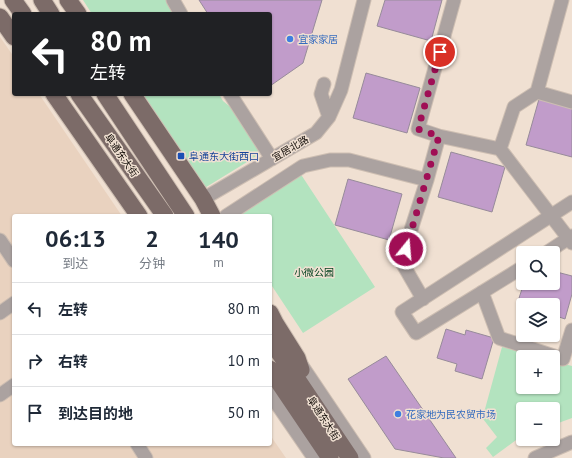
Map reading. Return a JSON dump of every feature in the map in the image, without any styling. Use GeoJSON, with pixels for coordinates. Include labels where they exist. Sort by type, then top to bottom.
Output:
{"type":"FeatureCollection","features":[{"type":"Feature","properties":{"kind":"main road"},"geometry":{"type":"LineString","coordinates":[[13,0],[22,12]]}},
{"type":"Feature","properties":{"kind":"main road"},"geometry":{"type":"LineString","coordinates":[[42,0],[50,12]]}},
{"type":"Feature","properties":{"kind":"main road"},"geometry":{"type":"LineString","coordinates":[[68,0],[77,12]]}},
{"type":"Feature","properties":{"kind":"main road"},"geometry":{"type":"LineString","coordinates":[[0,17],[12,34]]}},
{"type":"Feature","properties":{"kind":"main road"},"geometry":{"type":"LineString","coordinates":[[55,96],[138,214]]}},
{"type":"Feature","properties":{"kind":"main road","name":"阜通东大街"},"geometry":{"type":"LineString","coordinates":[[80,96],[164,214]]}},
{"type":"Feature","properties":{"kind":"main road","name":"阜通东大街"},"geometry":{"type":"LineString","coordinates":[[105,96],[185,214]]}},
{"type":"Feature","properties":{"kind":"main road"},"geometry":{"type":"LineString","coordinates":[[133,96],[203,199],[211,214]]}},
{"type":"Feature","properties":{"kind":"main road"},"geometry":{"type":"LineString","coordinates":[[272,318],[274,324],[297,358],[307,393]]}},
{"type":"Feature","properties":{"kind":"main road","name":"阜通东大街"},"geometry":{"type":"LineString","coordinates":[[272,342],[350,458]]}},
{"type":"Feature","properties":{"kind":"main road","name":"阜通东大街"},"geometry":{"type":"LineString","coordinates":[[272,372],[330,458]]}},
{"type":"Feature","properties":{"kind":"street"},"geometry":{"type":"LineString","coordinates":[[173,0],[180,12]]}},
{"type":"Feature","properties":{"kind":"street","name":"宜居北路"},"geometry":{"type":"LineString","coordinates":[[203,199],[316,133],[329,117],[341,90],[364,0]]}},
{"type":"Feature","properties":{"kind":"street"},"geometry":{"type":"LineString","coordinates":[[454,0],[418,129],[439,136],[500,149],[550,216],[571,239],[558,246]]}},
{"type":"Feature","properties":{"kind":"street"},"geometry":{"type":"LineString","coordinates":[[500,149],[514,108],[537,92],[562,0],[572,3]]}},
{"type":"Feature","properties":{"kind":"street"},"geometry":{"type":"LineString","coordinates":[[324,84],[320,94],[329,117]]}},
{"type":"Feature","properties":{"kind":"street"},"geometry":{"type":"LineString","coordinates":[[537,92],[572,102]]}},
{"type":"Feature","properties":{"kind":"street"},"geometry":{"type":"LineString","coordinates":[[231,96],[272,159]]}},
{"type":"Feature","properties":{"kind":"street"},"geometry":{"type":"LineString","coordinates":[[423,299],[401,261],[427,180],[439,136]]}},
{"type":"Feature","properties":{"kind":"street"},"geometry":{"type":"LineString","coordinates":[[229,214],[303,166],[330,160],[349,160],[427,180]]}},
{"type":"Feature","properties":{"kind":"street"},"geometry":{"type":"LineString","coordinates":[[516,271],[416,333],[402,312],[572,202]]}},
{"type":"Feature","properties":{"kind":"street"},"geometry":{"type":"LineString","coordinates":[[0,240],[12,258]]}},
{"type":"Feature","properties":{"kind":"street"},"geometry":{"type":"LineString","coordinates":[[482,292],[499,338],[563,359],[572,330]]}},
{"type":"Feature","properties":{"kind":"street"},"geometry":{"type":"LineString","coordinates":[[0,313],[12,304]]}},
{"type":"Feature","properties":{"kind":"street"},"geometry":{"type":"LineString","coordinates":[[297,358],[364,458]]}},
{"type":"Feature","properties":{"kind":"street"},"geometry":{"type":"LineString","coordinates":[[0,395],[12,386]]}},
{"type":"Feature","properties":{"kind":"street"},"geometry":{"type":"LineString","coordinates":[[272,397],[314,458]]}},
{"type":"Feature","properties":{"kind":"street"},"geometry":{"type":"LineString","coordinates":[[535,458],[572,442]]}},
{"type":"Feature","properties":{"kind":"street"},"geometry":{"type":"LineString","coordinates":[[138,446],[146,458]]}},
{"type":"Feature","properties":{"kind":"shaded area"},"geometry":{"type":"Polygon","coordinates":[[[0,37],[12,54],[12,96],[40,96],[121,214],[12,214],[12,446],[272,446],[272,438],[286,458],[0,458],[0,37]]]}},
{"type":"Feature","properties":{"kind":"green space"},"geometry":{"type":"Polygon","coordinates":[[[83,0],[166,0],[173,12],[91,12],[83,0]]]}},
{"type":"Feature","properties":{"kind":"green space"},"geometry":{"type":"Polygon","coordinates":[[[143,96],[220,96],[223,101],[244,118],[265,151],[203,189],[143,96]]]}},
{"type":"Feature","properties":{"kind":"green space","name":"小微公园"},"geometry":{"type":"Polygon","coordinates":[[[300,173],[375,287],[303,333],[272,286],[272,214],[238,214],[300,173]]]}},
{"type":"Feature","properties":{"kind":"green space"},"geometry":{"type":"Polygon","coordinates":[[[502,347],[516,351],[516,394],[560,394],[560,363],[572,366],[572,418],[560,422],[560,402],[516,402],[516,440],[493,457],[486,448],[497,437],[480,415],[485,409],[502,347]]]}},
{"type":"Feature","properties":{"kind":"building","name":"宜家家居"},"geometry":{"type":"Polygon","coordinates":[[[199,0],[322,0],[303,63],[272,85],[272,12],[207,12],[199,0]]]}},
{"type":"Feature","properties":{"kind":"building"},"geometry":{"type":"Polygon","coordinates":[[[385,0],[442,0],[431,41],[377,26],[385,0]]]}},
{"type":"Feature","properties":{"kind":"building"},"geometry":{"type":"Polygon","coordinates":[[[366,73],[420,88],[407,133],[353,118],[366,73]]]}},
{"type":"Feature","properties":{"kind":"building"},"geometry":{"type":"Polygon","coordinates":[[[539,99],[572,108],[572,157],[526,145],[539,99]]]}},
{"type":"Feature","properties":{"kind":"building"},"geometry":{"type":"Polygon","coordinates":[[[451,152],[505,167],[492,212],[438,197],[451,152]]]}},
{"type":"Feature","properties":{"kind":"building"},"geometry":{"type":"Polygon","coordinates":[[[348,179],[402,194],[389,240],[335,225],[348,179]]]}},
{"type":"Feature","properties":{"kind":"building"},"geometry":{"type":"Polygon","coordinates":[[[560,273],[572,276],[572,294],[565,319],[560,317],[560,298],[519,298],[522,290],[560,290],[560,273]]]}},
{"type":"Feature","properties":{"kind":"building"},"geometry":{"type":"Polygon","coordinates":[[[446,329],[465,335],[466,330],[494,338],[482,379],[455,371],[457,364],[437,358],[446,329]]]}},
{"type":"Feature","properties":{"kind":"building","name":"花家地为民农贸市场"},"geometry":{"type":"Polygon","coordinates":[[[386,356],[456,458],[444,458],[395,449],[348,379],[386,356]]]}},
{"type":"Feature","properties":{"kind":"place","name":"宜家家居"},"geometry":{"type":"Point","coordinates":[290,39]}},
{"type":"Feature","properties":{"kind":"place","name":"阜通东大街西口"},"geometry":{"type":"Point","coordinates":[181,156]}},
{"type":"Feature","properties":{"kind":"place","name":"花家地为民农贸市场"},"geometry":{"type":"Point","coordinates":[398,414]}},
{"type":"Feature","properties":{"kind":"route"},"geometry":{"type":"LineString","coordinates":[[406,249],[439,136],[418,129],[440,52]]}}]}
